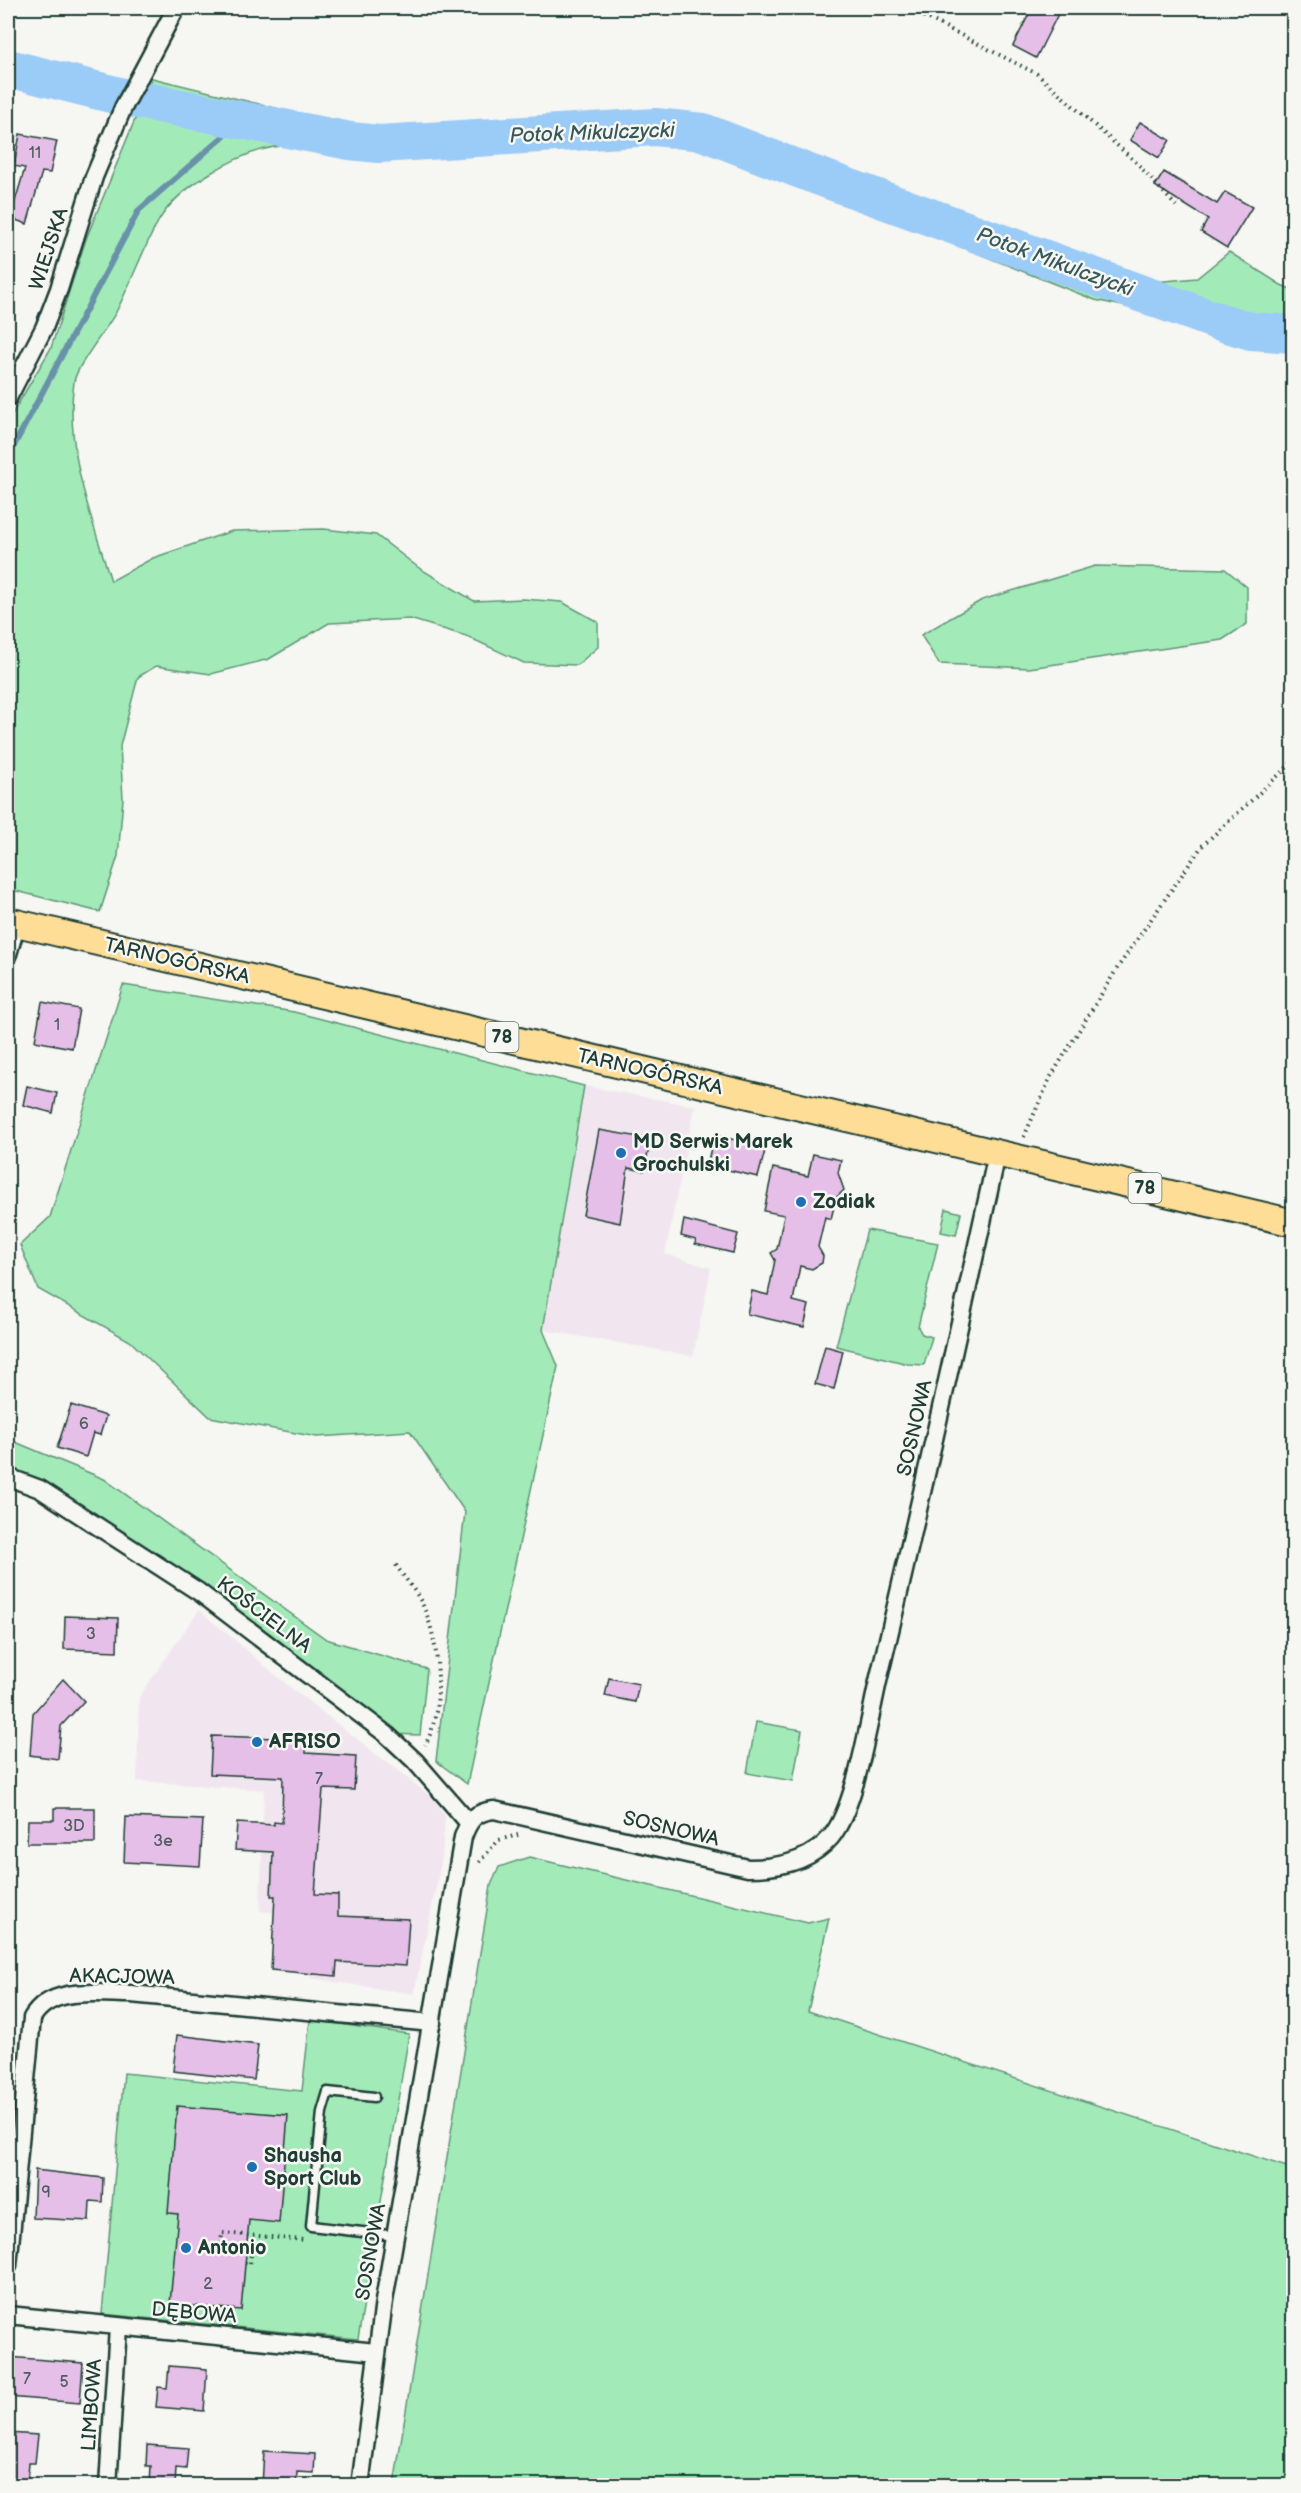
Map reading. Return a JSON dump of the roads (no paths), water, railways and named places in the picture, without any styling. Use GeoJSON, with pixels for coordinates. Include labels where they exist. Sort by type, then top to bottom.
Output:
{"type":"FeatureCollection","features":[{"type":"Feature","properties":{"kind":"main road","name":"TARNOGÓRSKA"},"geometry":{"type":"LineString","coordinates":[[12,922],[1293,1223]]}},
{"type":"Feature","properties":{"kind":"street","name":"WIEJSKA"},"geometry":{"type":"LineString","coordinates":[[8,398],[44,328],[94,177],[123,108],[176,8]]}},
{"type":"Feature","properties":{"kind":"street"},"geometry":{"type":"LineString","coordinates":[[8,954],[12,922]]}},
{"type":"Feature","properties":{"kind":"street","name":"SOSNOWA"},"geometry":{"type":"LineString","coordinates":[[360,2486],[376,2352],[463,1837],[468,1822],[481,1811],[494,1810],[748,1868],[778,1868],[804,1858],[830,1838],[848,1808],[1006,1156]]}},
{"type":"Feature","properties":{"kind":"street","name":"KOŚCIELNA"},"geometry":{"type":"LineString","coordinates":[[8,1477],[40,1489],[199,1592],[386,1734],[415,1761],[468,1822]]}},
{"type":"Feature","properties":{"kind":"street","name":"AKACJOWA"},"geometry":{"type":"LineString","coordinates":[[8,2266],[32,2018],[37,2008],[50,2000],[74,1994],[131,1994],[432,2023]]}},
{"type":"Feature","properties":{"kind":"street","name":"DĘBOWA"},"geometry":{"type":"LineString","coordinates":[[8,2315],[376,2352]]}},
{"type":"Feature","properties":{"kind":"street","name":"LIMBOWA"},"geometry":{"type":"LineString","coordinates":[[108,2486],[118,2327]]}},
{"type":"Feature","properties":{"kind":"lane"},"geometry":{"type":"LineString","coordinates":[[374,2097],[328,2092],[322,2112],[311,2226],[396,2236]]}},
{"type":"Feature","properties":{"kind":"waterway","name":"Potok Mikulczycki"},"geometry":{"type":"LineString","coordinates":[[8,68],[123,97],[350,141],[379,144],[655,127],[703,132],[809,173],[1214,320],[1251,331],[1294,334]]}},
{"type":"Feature","properties":{"kind":"waterway"},"geometry":{"type":"LineString","coordinates":[[8,457],[139,210],[242,120]]}},
{"type":"Feature","properties":{"kind":"place","name":"MD Serwis Marek Grochulski"},"geometry":{"type":"Point","coordinates":[621,1153]}},
{"type":"Feature","properties":{"kind":"place","name":"Zodiak"},"geometry":{"type":"Point","coordinates":[801,1202]}},
{"type":"Feature","properties":{"kind":"place","name":"AFRISO"},"geometry":{"type":"Point","coordinates":[257,1742]}},
{"type":"Feature","properties":{"kind":"place","name":"Shausha Sport Club"},"geometry":{"type":"Point","coordinates":[252,2167]}},
{"type":"Feature","properties":{"kind":"place","name":"Antonio"},"geometry":{"type":"Point","coordinates":[186,2248]}}]}
